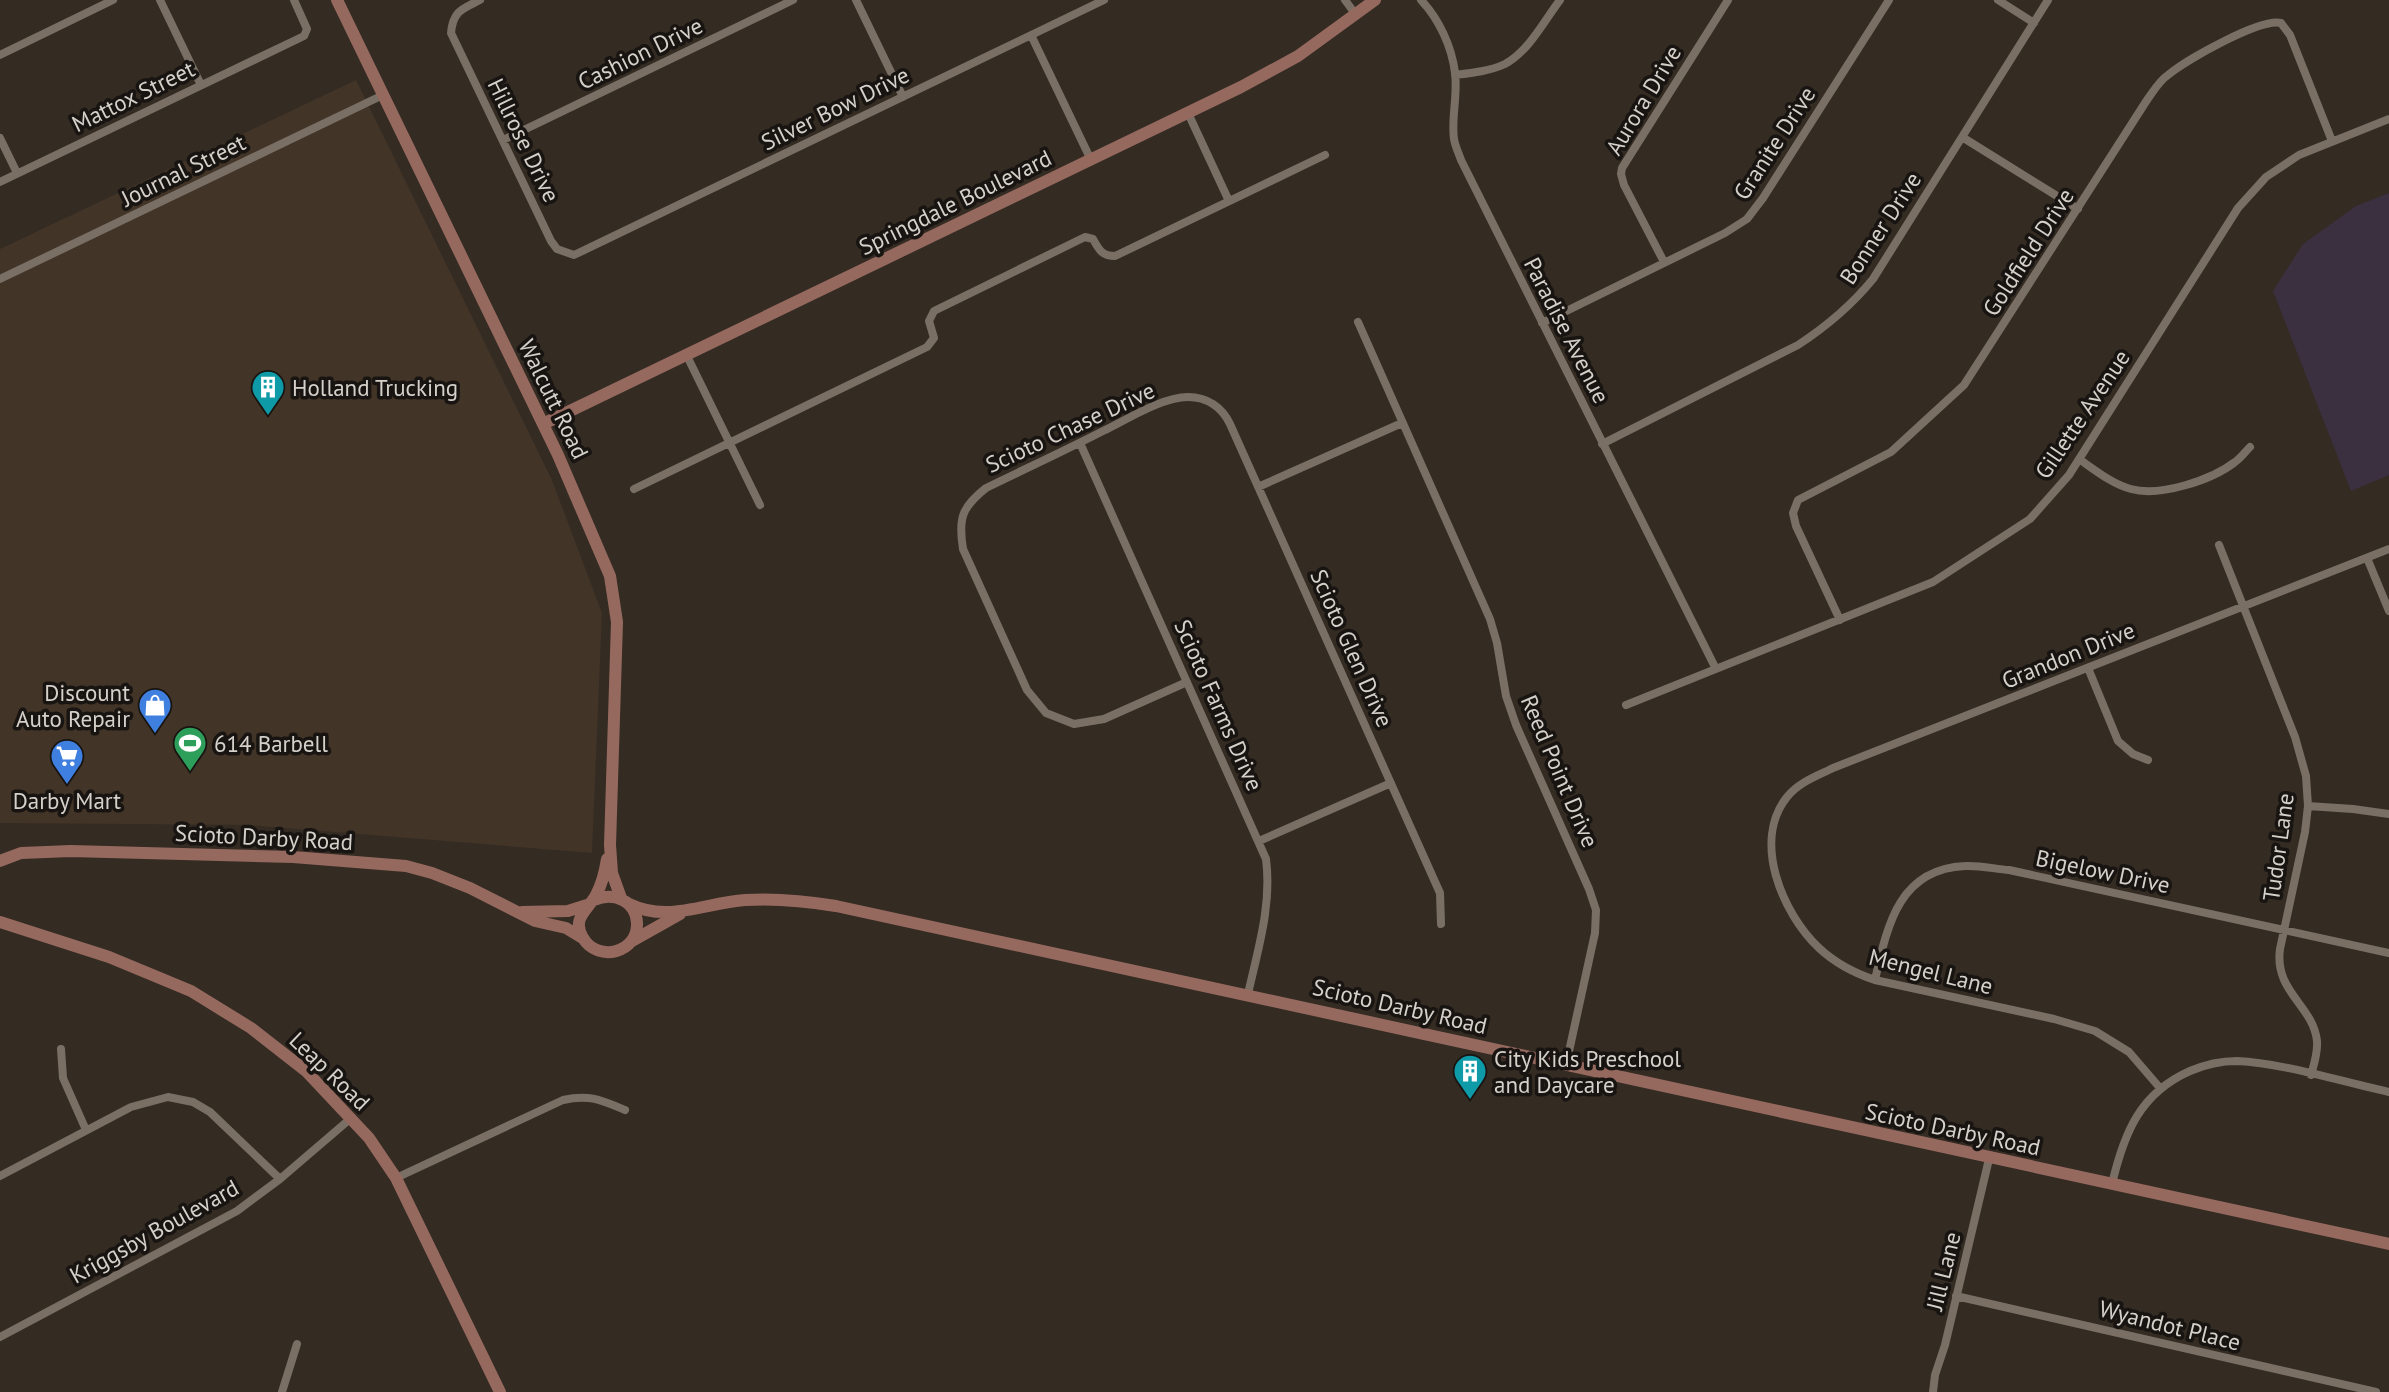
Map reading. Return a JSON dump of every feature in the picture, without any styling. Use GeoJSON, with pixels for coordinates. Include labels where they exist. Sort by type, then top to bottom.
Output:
{"type":"FeatureCollection","features":[{"type":"Feature","properties":{"kind":"main road","name":"Walcutt Road"},"geometry":{"type":"LineString","coordinates":[[337,0],[543,424],[610,576],[615,600],[617,641],[610,845],[612,873],[625,901]]}},
{"type":"Feature","properties":{"kind":"main road","name":"Springdale Boulevard"},"geometry":{"type":"LineString","coordinates":[[543,424],[1188,113],[1298,56],[1375,0]]}},
{"type":"Feature","properties":{"kind":"main road","name":"Walcutt Road"},"geometry":{"type":"LineString","coordinates":[[590,902],[604,874],[610,845]]}},
{"type":"Feature","properties":{"kind":"main road","name":"Scioto Darby Road"},"geometry":{"type":"LineString","coordinates":[[0,861],[21,853],[71,851],[293,858],[405,866],[432,873],[535,921],[566,928],[584,939]]}},
{"type":"Feature","properties":{"kind":"main road"},"geometry":{"type":"LineString","coordinates":[[611,895],[625,901],[637,922],[632,941],[625,948],[606,953],[589,946],[584,939],[580,922],[590,902],[611,895]]}},
{"type":"Feature","properties":{"kind":"main road","name":"Scioto Darby Road"},"geometry":{"type":"LineString","coordinates":[[625,901],[645,912],[660,913],[744,900],[803,901],[1248,994],[1990,1159],[2389,1244]]}},
{"type":"Feature","properties":{"kind":"main road","name":"Scioto Darby Road"},"geometry":{"type":"LineString","coordinates":[[518,912],[568,911],[590,902]]}},
{"type":"Feature","properties":{"kind":"main road","name":"Scioto Darby Road"},"geometry":{"type":"LineString","coordinates":[[632,941],[687,910]]}},
{"type":"Feature","properties":{"kind":"main road","name":"Leap Road"},"geometry":{"type":"LineString","coordinates":[[0,922],[109,957],[201,997],[280,1049],[306,1070],[369,1138],[397,1178],[500,1392]]}},
{"type":"Feature","properties":{"kind":"street"},"geometry":{"type":"LineString","coordinates":[[0,55],[113,0]]}},
{"type":"Feature","properties":{"kind":"street"},"geometry":{"type":"LineString","coordinates":[[160,0],[201,85]]}},
{"type":"Feature","properties":{"kind":"street","name":"Mattox Street"},"geometry":{"type":"LineString","coordinates":[[0,182],[304,36],[307,32],[294,0]]}},
{"type":"Feature","properties":{"kind":"street","name":"Hillrose Drive"},"geometry":{"type":"LineString","coordinates":[[480,0],[458,11],[452,21],[451,33],[556,249],[574,255],[583,252]]}},
{"type":"Feature","properties":{"kind":"street","name":"Cashion Drive"},"geometry":{"type":"LineString","coordinates":[[503,140],[793,0]]}},
{"type":"Feature","properties":{"kind":"street"},"geometry":{"type":"LineString","coordinates":[[856,0],[903,97]]}},
{"type":"Feature","properties":{"kind":"street","name":"Silver Bow Drive"},"geometry":{"type":"LineString","coordinates":[[583,252],[1104,0]]}},
{"type":"Feature","properties":{"kind":"street"},"geometry":{"type":"LineString","coordinates":[[1345,0],[1356,15]]}},
{"type":"Feature","properties":{"kind":"street","name":"Paradise Avenue"},"geometry":{"type":"LineString","coordinates":[[1421,0],[1446,38],[1455,75],[1454,139],[1461,160],[1716,669]]}},
{"type":"Feature","properties":{"kind":"street"},"geometry":{"type":"LineString","coordinates":[[1455,75],[1505,64],[1524,48],[1560,0]]}},
{"type":"Feature","properties":{"kind":"street","name":"Aurora Drive"},"geometry":{"type":"LineString","coordinates":[[1664,262],[1624,185],[1622,168],[1728,0]]}},
{"type":"Feature","properties":{"kind":"street","name":"Granite Drive"},"geometry":{"type":"LineString","coordinates":[[1542,323],[1725,233],[1747,219],[1889,0]]}},
{"type":"Feature","properties":{"kind":"street"},"geometry":{"type":"LineString","coordinates":[[1998,0],[2034,23]]}},
{"type":"Feature","properties":{"kind":"street","name":"Bonner Drive"},"geometry":{"type":"LineString","coordinates":[[1602,443],[1798,345],[1853,303],[1873,279],[2048,0]]}},
{"type":"Feature","properties":{"kind":"street","name":"Goldfield Drive"},"geometry":{"type":"LineString","coordinates":[[1840,620],[1796,526],[1793,513],[1798,500],[1891,452],[1964,385],[2165,77],[2189,59],[2267,23],[2281,23],[2288,30],[2332,141]]}},
{"type":"Feature","properties":{"kind":"street"},"geometry":{"type":"LineString","coordinates":[[1031,35],[1091,160]]}},
{"type":"Feature","properties":{"kind":"street","name":"Journal Street"},"geometry":{"type":"LineString","coordinates":[[0,279],[383,95]]}},
{"type":"Feature","properties":{"kind":"street"},"geometry":{"type":"LineString","coordinates":[[1188,113],[1229,201]]}},
{"type":"Feature","properties":{"kind":"street","name":"Gillette Avenue"},"geometry":{"type":"LineString","coordinates":[[1626,705],[1933,582],[2030,519],[2069,475],[2238,208],[2266,177],[2299,155],[2389,118]]}},
{"type":"Feature","properties":{"kind":"street"},"geometry":{"type":"LineString","coordinates":[[1962,137],[2078,209]]}},
{"type":"Feature","properties":{"kind":"street"},"geometry":{"type":"LineString","coordinates":[[0,138],[18,173]]}},
{"type":"Feature","properties":{"kind":"street"},"geometry":{"type":"LineString","coordinates":[[634,489],[927,347],[934,338],[929,321],[934,311],[1084,237],[1093,239],[1101,253],[1115,256],[1325,155]]}},
{"type":"Feature","properties":{"kind":"street","name":"Reed Point Drive"},"geometry":{"type":"LineString","coordinates":[[1358,322],[1490,619],[1506,696],[1516,725],[1596,910],[1595,933],[1566,1065]]}},
{"type":"Feature","properties":{"kind":"street"},"geometry":{"type":"LineString","coordinates":[[687,356],[760,505]]}},
{"type":"Feature","properties":{"kind":"street","name":"Scioto Chase Drive"},"geometry":{"type":"LineString","coordinates":[[1187,682],[1104,719],[1074,724],[1046,713],[1027,690],[963,549],[960,531],[962,514],[972,499],[986,488],[1146,410],[1178,397],[1205,399]]}},
{"type":"Feature","properties":{"kind":"street","name":"Scioto Glen Drive"},"geometry":{"type":"LineString","coordinates":[[1205,399],[1220,408],[1227,417],[1440,893],[1441,924]]}},
{"type":"Feature","properties":{"kind":"street"},"geometry":{"type":"LineString","coordinates":[[1258,487],[1402,423]]}},
{"type":"Feature","properties":{"kind":"street","name":"Scioto Farms Drive"},"geometry":{"type":"LineString","coordinates":[[1080,443],[1266,859],[1268,906],[1248,994]]}},
{"type":"Feature","properties":{"kind":"street"},"geometry":{"type":"LineString","coordinates":[[2079,459],[2128,488],[2144,492],[2160,491],[2179,487],[2221,470],[2236,462],[2250,447]]}},
{"type":"Feature","properties":{"kind":"street","name":"Tudor Lane"},"geometry":{"type":"LineString","coordinates":[[2219,545],[2302,759],[2308,807],[2280,949],[2279,968],[2282,980],[2315,1031],[2317,1053],[2311,1074]]}},
{"type":"Feature","properties":{"kind":"street","name":"Grandon Drive"},"geometry":{"type":"LineString","coordinates":[[1776,816],[1789,794],[1812,777],[2389,549]]}},
{"type":"Feature","properties":{"kind":"street"},"geometry":{"type":"LineString","coordinates":[[2367,558],[2389,611]]}},
{"type":"Feature","properties":{"kind":"street"},"geometry":{"type":"LineString","coordinates":[[2088,668],[2118,741],[2133,754],[2148,760]]}},
{"type":"Feature","properties":{"kind":"street"},"geometry":{"type":"LineString","coordinates":[[1259,841],[1391,783]]}},
{"type":"Feature","properties":{"kind":"street"},"geometry":{"type":"LineString","coordinates":[[2308,807],[2353,808],[2389,814]]}},
{"type":"Feature","properties":{"kind":"street","name":"Mengel Lane"},"geometry":{"type":"LineString","coordinates":[[1776,816],[1771,844],[1772,860],[1793,913],[1818,947],[1836,961],[1875,980],[2054,1019],[2095,1031],[2129,1052],[2160,1088]]}},
{"type":"Feature","properties":{"kind":"street","name":"Bigelow Drive"},"geometry":{"type":"LineString","coordinates":[[1875,980],[1886,932],[1900,900],[1922,880],[1952,867],[1969,865],[2009,870],[2389,953]]}},
{"type":"Feature","properties":{"kind":"street"},"geometry":{"type":"LineString","coordinates":[[61,1049],[63,1079],[86,1130]]}},
{"type":"Feature","properties":{"kind":"street"},"geometry":{"type":"LineString","coordinates":[[2112,1184],[2118,1160],[2136,1115],[2160,1088],[2199,1067],[2237,1061],[2389,1092]]}},
{"type":"Feature","properties":{"kind":"street"},"geometry":{"type":"LineString","coordinates":[[397,1178],[563,1100],[581,1096],[599,1099],[625,1110]]}},
{"type":"Feature","properties":{"kind":"street"},"geometry":{"type":"LineString","coordinates":[[0,1176],[131,1107],[168,1097],[193,1102],[210,1111],[281,1179]]}},
{"type":"Feature","properties":{"kind":"street","name":"Kriggsby Boulevard"},"geometry":{"type":"LineString","coordinates":[[0,1337],[237,1212],[281,1179],[351,1119]]}},
{"type":"Feature","properties":{"kind":"street","name":"Jill Lane"},"geometry":{"type":"LineString","coordinates":[[1933,1392],[1990,1159]]}},
{"type":"Feature","properties":{"kind":"street","name":"Wyandot Place"},"geometry":{"type":"LineString","coordinates":[[1956,1296],[2375,1392]]}},
{"type":"Feature","properties":{"kind":"street"},"geometry":{"type":"LineString","coordinates":[[282,1392],[297,1344]]}},
{"type":"Feature","properties":{"kind":"shaded area"},"geometry":{"type":"Polygon","coordinates":[[[356,80],[552,480],[602,613],[592,853],[249,825],[0,823],[0,249],[356,80]]]}},
{"type":"Feature","properties":{"kind":"shaded area"},"geometry":{"type":"Polygon","coordinates":[[[2389,193],[2389,475],[2351,491],[2273,291],[2303,244],[2356,206],[2389,193]]]}},
{"type":"Feature","properties":{"kind":"place","name":"Holland Trucking"},"geometry":{"type":"Point","coordinates":[268,417]}},
{"type":"Feature","properties":{"kind":"place","name":"Discount Auto Repair"},"geometry":{"type":"Point","coordinates":[155,735]}},
{"type":"Feature","properties":{"kind":"place","name":"614 Barbell"},"geometry":{"type":"Point","coordinates":[190,773]}},
{"type":"Feature","properties":{"kind":"place","name":"Darby Mart"},"geometry":{"type":"Point","coordinates":[67,786]}},
{"type":"Feature","properties":{"kind":"place","name":"City Kids Preschool and Daycare"},"geometry":{"type":"Point","coordinates":[1470,1101]}}]}
